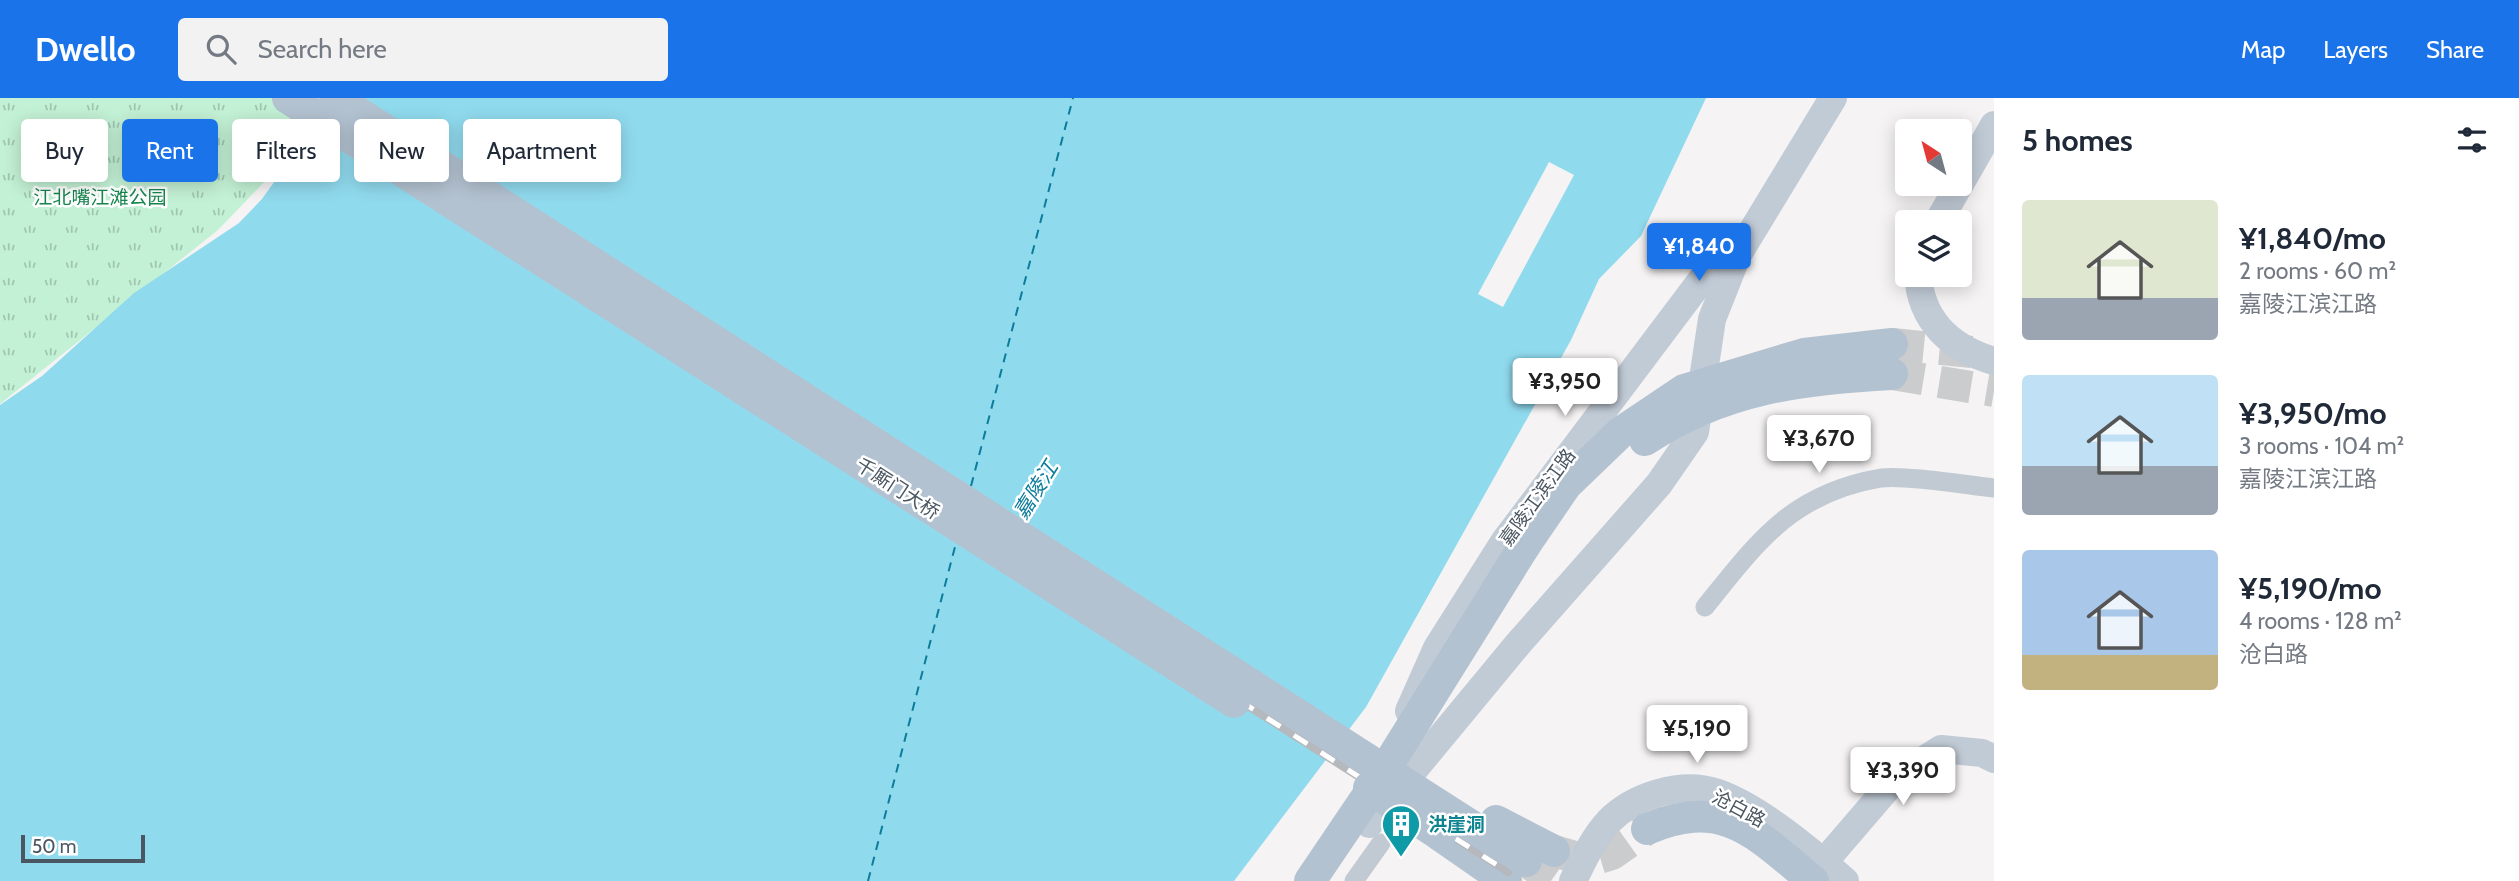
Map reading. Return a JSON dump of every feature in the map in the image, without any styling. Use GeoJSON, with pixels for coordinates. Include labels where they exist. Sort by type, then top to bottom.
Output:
{"type":"FeatureCollection","features":[{"type":"Feature","properties":{"kind":"main road"},"geometry":{"type":"LineString","coordinates":[[272,98],[354,128]]}},
{"type":"Feature","properties":{"kind":"main road","name":"千厮门大桥"},"geometry":{"type":"LineString","coordinates":[[288,98],[354,127]]}},
{"type":"Feature","properties":{"kind":"main road","name":"千厮门大桥"},"geometry":{"type":"LineString","coordinates":[[335,98],[354,120]]}},
{"type":"Feature","properties":{"kind":"main road"},"geometry":{"type":"LineString","coordinates":[[342,98],[356,119]]}},
{"type":"Feature","properties":{"kind":"main road","name":"嘉陵江滨江路"},"geometry":{"type":"LineString","coordinates":[[1379,773],[1437,648],[1504,542],[1736,233],[1818,98]]}},
{"type":"Feature","properties":{"kind":"main road","name":"嘉陵江滨江路"},"geometry":{"type":"LineString","coordinates":[[1330,881],[1375,833],[1518,644],[1659,484],[1695,432],[1712,319],[1737,256],[1833,98]]}},
{"type":"Feature","properties":{"kind":"main road"},"geometry":{"type":"LineString","coordinates":[[1972,163],[1994,125]]}},
{"type":"Feature","properties":{"kind":"main road","name":"千厮门大桥"},"geometry":{"type":"LineString","coordinates":[[441,182],[1366,787],[1529,864]]}},
{"type":"Feature","properties":{"kind":"main road","name":"千厮门大桥"},"geometry":{"type":"LineString","coordinates":[[444,182],[1379,773],[1474,810],[1529,864]]}},
{"type":"Feature","properties":{"kind":"main road"},"geometry":{"type":"LineString","coordinates":[[1919,287],[1920,300],[1938,330],[1979,357],[1994,361]]}},
{"type":"Feature","properties":{"kind":"main road"},"geometry":{"type":"LineString","coordinates":[[1675,317],[1699,307],[1712,319]]}},
{"type":"Feature","properties":{"kind":"main road","name":"嘉陵江滨江路"},"geometry":{"type":"LineString","coordinates":[[1310,881],[1566,485],[1620,433],[1685,390],[1804,354],[1892,359],[1702,407],[1646,439],[1587,489],[1541,554],[1375,833]]}},
{"type":"Feature","properties":{"kind":"main road"},"geometry":{"type":"LineString","coordinates":[[1647,829],[1674,818],[1693,815],[1720,818],[1757,835],[1819,872],[1896,777],[1941,750],[1982,753],[1994,759]]}},
{"type":"Feature","properties":{"kind":"main road","name":"沧白路"},"geometry":{"type":"LineString","coordinates":[[1573,881],[1594,841],[1615,816],[1647,797],[1670,791],[1695,789],[1717,793],[1762,818],[1819,872],[1845,881]]}},
{"type":"Feature","properties":{"kind":"street"},"geometry":{"type":"LineString","coordinates":[[1705,607],[1753,546],[1786,515],[1818,497],[1884,478],[1994,488]]}},
{"type":"Feature","properties":{"kind":"street"},"geometry":{"type":"LineString","coordinates":[[1354,881],[1375,833]]}},
{"type":"Feature","properties":{"kind":"green space","name":"江北嘴江滩公园"},"geometry":{"type":"Polygon","coordinates":[[[0,98],[329,98],[313,119],[232,119],[232,182],[264,182],[218,230],[0,404],[0,98]]]}},
{"type":"Feature","properties":{"kind":"water","name":"嘉陵江"},"geometry":{"type":"Polygon","coordinates":[[[334,98],[1706,98],[1641,236],[1599,279],[1571,340],[1366,707],[1234,881],[0,881],[0,405],[42,376],[134,293],[239,223],[274,182],[340,182],[340,119],[319,119],[334,98]]]}},
{"type":"Feature","properties":{"kind":"pier"},"geometry":{"type":"Polygon","coordinates":[[[1549,162],[1574,175],[1503,307],[1478,294],[1549,162]]]}},
{"type":"Feature","properties":{"kind":"ferry route"},"geometry":{"type":"LineString","coordinates":[[971,486],[1073,98]]}},
{"type":"Feature","properties":{"kind":"ferry route"},"geometry":{"type":"LineString","coordinates":[[868,881],[956,543]]}},
{"type":"Feature","properties":{"kind":"tunnel"},"geometry":{"type":"LineString","coordinates":[[1892,344],[1982,353]]}},
{"type":"Feature","properties":{"kind":"tunnel"},"geometry":{"type":"LineString","coordinates":[[1892,374],[1994,391]]}},
{"type":"Feature","properties":{"kind":"tunnel"},"geometry":{"type":"LineString","coordinates":[[1554,851],[1589,861],[1612,854],[1647,829]]}},
{"type":"Feature","properties":{"kind":"tunnel"},"geometry":{"type":"LineString","coordinates":[[1526,861],[1555,881]]}},
{"type":"Feature","properties":{"kind":"railway"},"geometry":{"type":"LineString","coordinates":[[296,98],[1508,872]]}},
{"type":"Feature","properties":{"kind":"railway"},"geometry":{"type":"LineString","coordinates":[[317,98],[1514,862]]}},
{"type":"Feature","properties":{"kind":"place","name":"洪崖洞"},"geometry":{"type":"Point","coordinates":[1401,858]}}]}
